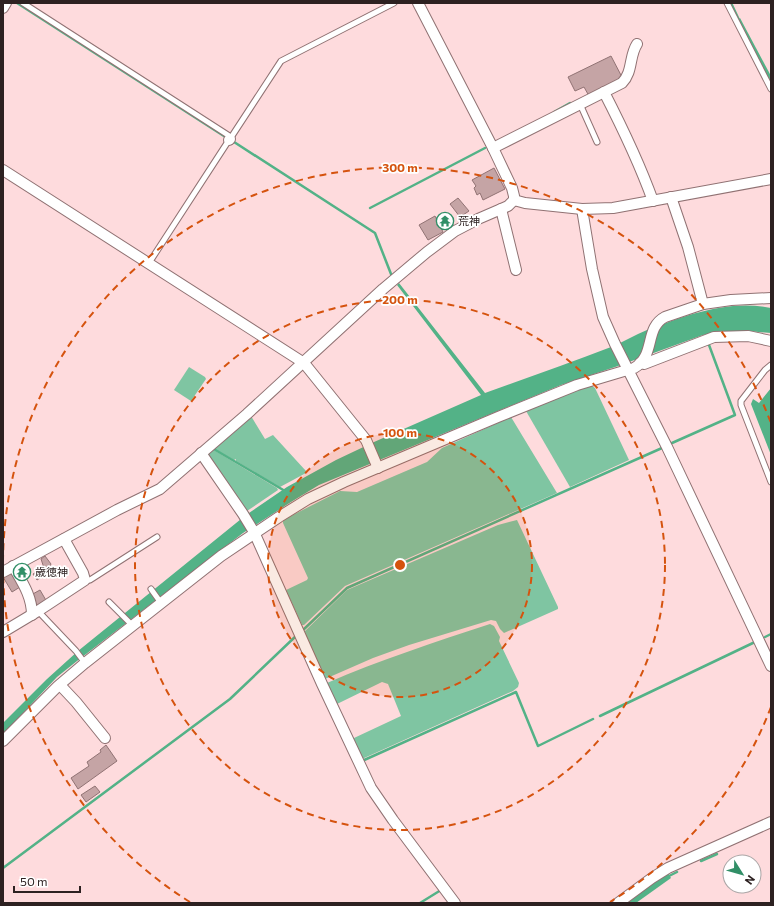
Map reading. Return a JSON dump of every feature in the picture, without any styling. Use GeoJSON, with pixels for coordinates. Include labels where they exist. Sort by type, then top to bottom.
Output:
{"type":"FeatureCollection","features":[{"type":"Feature","properties":{"kind":"street"},"geometry":{"type":"LineString","coordinates":[[3,8],[6,3]]}},
{"type":"Feature","properties":{"kind":"street"},"geometry":{"type":"LineString","coordinates":[[3,572],[117,510],[160,489],[304,363],[383,289],[427,252],[455,232],[508,206],[514,200],[512,188],[493,148],[418,3]]}},
{"type":"Feature","properties":{"kind":"street"},"geometry":{"type":"LineString","coordinates":[[493,148],[622,83],[629,74],[634,49],[637,44]]}},
{"type":"Feature","properties":{"kind":"street"},"geometry":{"type":"LineString","coordinates":[[604,92],[639,164],[653,201]]}},
{"type":"Feature","properties":{"kind":"street"},"geometry":{"type":"LineString","coordinates":[[3,170],[304,363],[366,440],[377,466]]}},
{"type":"Feature","properties":{"kind":"street"},"geometry":{"type":"LineString","coordinates":[[514,200],[525,203],[582,209],[612,208],[771,179]]}},
{"type":"Feature","properties":{"kind":"street"},"geometry":{"type":"LineString","coordinates":[[671,197],[688,247],[703,304]]}},
{"type":"Feature","properties":{"kind":"street"},"geometry":{"type":"LineString","coordinates":[[501,209],[516,270]]}},
{"type":"Feature","properties":{"kind":"street"},"geometry":{"type":"LineString","coordinates":[[582,209],[586,236],[603,317],[667,447],[771,666]]}},
{"type":"Feature","properties":{"kind":"street"},"geometry":{"type":"LineString","coordinates":[[642,362],[647,354],[654,326],[665,316],[703,304],[731,300],[771,298]]}},
{"type":"Feature","properties":{"kind":"street"},"geometry":{"type":"LineString","coordinates":[[3,741],[84,662],[131,624],[253,530],[308,499],[377,466],[570,388],[642,362],[644,364],[714,337],[748,336],[771,342]]}},
{"type":"Feature","properties":{"kind":"street"},"geometry":{"type":"LineString","coordinates":[[201,453],[253,530],[371,788],[393,820],[456,903]]}},
{"type":"Feature","properties":{"kind":"street"},"geometry":{"type":"LineString","coordinates":[[3,632],[85,580],[83,573],[64,539]]}},
{"type":"Feature","properties":{"kind":"street"},"geometry":{"type":"LineString","coordinates":[[13,566],[29,594],[35,613]]}},
{"type":"Feature","properties":{"kind":"street"},"geometry":{"type":"LineString","coordinates":[[60,685],[105,738]]}},
{"type":"Feature","properties":{"kind":"street"},"geometry":{"type":"LineString","coordinates":[[618,903],[668,868],[771,822]]}},
{"type":"Feature","properties":{"kind":"lane"},"geometry":{"type":"LineString","coordinates":[[23,3],[230,139]]}},
{"type":"Feature","properties":{"kind":"lane"},"geometry":{"type":"LineString","coordinates":[[149,263],[281,61],[394,3]]}},
{"type":"Feature","properties":{"kind":"lane"},"geometry":{"type":"LineString","coordinates":[[727,3],[771,89]]}},
{"type":"Feature","properties":{"kind":"lane"},"geometry":{"type":"LineString","coordinates":[[580,104],[597,142]]}},
{"type":"Feature","properties":{"kind":"lane"},"geometry":{"type":"LineString","coordinates":[[771,365],[764,370],[741,401],[741,405],[771,482]]}},
{"type":"Feature","properties":{"kind":"lane"},"geometry":{"type":"LineString","coordinates":[[85,580],[90,580],[157,537]]}},
{"type":"Feature","properties":{"kind":"lane"},"geometry":{"type":"LineString","coordinates":[[151,590],[160,601]]}},
{"type":"Feature","properties":{"kind":"lane"},"geometry":{"type":"LineString","coordinates":[[109,602],[123,614],[131,624]]}},
{"type":"Feature","properties":{"kind":"lane"},"geometry":{"type":"LineString","coordinates":[[35,613],[76,651],[84,662]]}},
{"type":"Feature","properties":{"kind":"shaded area"},"geometry":{"type":"Polygon","coordinates":[[[740,18],[771,76],[771,85],[738,20],[740,18]]]}},
{"type":"Feature","properties":{"kind":"shaded area"},"geometry":{"type":"Polygon","coordinates":[[[399,283],[485,393],[611,347],[662,324],[708,310],[739,306],[771,308],[771,333],[748,331],[723,332],[703,335],[561,385],[319,485],[243,533],[77,661],[57,677],[3,734],[3,723],[47,679],[78,651],[246,515],[287,487],[336,460],[481,395],[397,285],[399,283]]]}},
{"type":"Feature","properties":{"kind":"shaded area"},"geometry":{"type":"Polygon","coordinates":[[[189,367],[206,379],[191,401],[174,390],[189,367]]]}},
{"type":"Feature","properties":{"kind":"shaded area"},"geometry":{"type":"Polygon","coordinates":[[[592,386],[595,388],[629,460],[570,487],[526,411],[571,392],[592,386]]]}},
{"type":"Feature","properties":{"kind":"shaded area"},"geometry":{"type":"Polygon","coordinates":[[[771,388],[771,455],[751,404],[753,399],[759,403],[771,388]]]}},
{"type":"Feature","properties":{"kind":"shaded area"},"geometry":{"type":"Polygon","coordinates":[[[251,416],[265,439],[273,435],[306,471],[306,473],[280,487],[236,461],[236,459],[234,460],[213,448],[251,416]]]}},
{"type":"Feature","properties":{"kind":"shaded area"},"geometry":{"type":"Polygon","coordinates":[[[511,417],[557,493],[345,586],[304,625],[302,625],[286,590],[307,580],[308,578],[283,520],[340,491],[357,492],[427,462],[442,448],[511,417]]]}},
{"type":"Feature","properties":{"kind":"shaded area"},"geometry":{"type":"Polygon","coordinates":[[[212,449],[278,490],[247,511],[205,453],[212,449]]]}},
{"type":"Feature","properties":{"kind":"shaded area"},"geometry":{"type":"Polygon","coordinates":[[[517,520],[558,609],[504,633],[496,621],[491,620],[409,645],[373,658],[325,679],[304,632],[347,590],[498,525],[517,520]]]}},
{"type":"Feature","properties":{"kind":"shaded area"},"geometry":{"type":"Polygon","coordinates":[[[490,624],[494,626],[500,637],[499,641],[519,683],[518,687],[513,691],[362,759],[353,740],[354,738],[401,716],[388,684],[382,682],[336,704],[327,683],[387,659],[490,624]]]}},
{"type":"Feature","properties":{"kind":"shaded area"},"geometry":{"type":"Polygon","coordinates":[[[668,873],[671,878],[636,903],[624,903],[668,873]]]}},
{"type":"Feature","properties":{"kind":"building"},"geometry":{"type":"Polygon","coordinates":[[[611,56],[623,79],[589,96],[584,87],[575,91],[568,77],[611,56]]]}},
{"type":"Feature","properties":{"kind":"building"},"geometry":{"type":"Polygon","coordinates":[[[494,168],[505,189],[483,200],[480,193],[477,195],[474,188],[476,186],[472,180],[494,168]]]}},
{"type":"Feature","properties":{"kind":"building"},"geometry":{"type":"Polygon","coordinates":[[[458,198],[469,211],[460,217],[450,204],[458,198]]]}},
{"type":"Feature","properties":{"kind":"building"},"geometry":{"type":"Polygon","coordinates":[[[435,216],[443,232],[428,240],[419,225],[435,216]]]}},
{"type":"Feature","properties":{"kind":"building"},"geometry":{"type":"Polygon","coordinates":[[[45,556],[51,564],[50,566],[44,568],[41,559],[45,556]]]}},
{"type":"Feature","properties":{"kind":"building"},"geometry":{"type":"Polygon","coordinates":[[[11,570],[20,587],[12,592],[3,577],[11,570]]]}},
{"type":"Feature","properties":{"kind":"building"},"geometry":{"type":"Polygon","coordinates":[[[38,571],[40,573],[41,572],[43,576],[37,580],[33,574],[38,571]]]}},
{"type":"Feature","properties":{"kind":"building"},"geometry":{"type":"Polygon","coordinates":[[[40,590],[47,602],[38,607],[31,595],[40,590]]]}},
{"type":"Feature","properties":{"kind":"building"},"geometry":{"type":"Polygon","coordinates":[[[106,745],[117,761],[78,789],[71,778],[89,766],[87,762],[101,752],[100,750],[106,745]]]}},
{"type":"Feature","properties":{"kind":"building"},"geometry":{"type":"Polygon","coordinates":[[[95,786],[100,792],[86,802],[81,795],[95,786]]]}},
{"type":"Feature","properties":{"kind":"waterway"},"geometry":{"type":"LineString","coordinates":[[17,3],[227,138]]}},
{"type":"Feature","properties":{"kind":"waterway"},"geometry":{"type":"LineString","coordinates":[[731,3],[739,20]]}},
{"type":"Feature","properties":{"kind":"waterway"},"geometry":{"type":"LineString","coordinates":[[554,112],[570,103]]}},
{"type":"Feature","properties":{"kind":"waterway"},"geometry":{"type":"LineString","coordinates":[[231,140],[375,233],[391,274]]}},
{"type":"Feature","properties":{"kind":"waterway"},"geometry":{"type":"LineString","coordinates":[[370,208],[485,148]]}},
{"type":"Feature","properties":{"kind":"waterway"},"geometry":{"type":"LineString","coordinates":[[672,443],[735,415],[709,345]]}},
{"type":"Feature","properties":{"kind":"waterway"},"geometry":{"type":"LineString","coordinates":[[212,448],[285,491]]}},
{"type":"Feature","properties":{"kind":"waterway"},"geometry":{"type":"LineString","coordinates":[[302,631],[347,588],[662,448]]}},
{"type":"Feature","properties":{"kind":"waterway"},"geometry":{"type":"LineString","coordinates":[[765,637],[771,634]]}},
{"type":"Feature","properties":{"kind":"waterway"},"geometry":{"type":"LineString","coordinates":[[3,868],[230,699],[297,635]]}},
{"type":"Feature","properties":{"kind":"waterway"},"geometry":{"type":"LineString","coordinates":[[600,716],[755,642]]}},
{"type":"Feature","properties":{"kind":"waterway"},"geometry":{"type":"LineString","coordinates":[[362,761],[516,692],[538,746],[593,719]]}},
{"type":"Feature","properties":{"kind":"waterway"},"geometry":{"type":"LineString","coordinates":[[701,861],[717,854]]}},
{"type":"Feature","properties":{"kind":"waterway"},"geometry":{"type":"LineString","coordinates":[[667,877],[677,872]]}},
{"type":"Feature","properties":{"kind":"waterway"},"geometry":{"type":"LineString","coordinates":[[420,903],[441,890]]}},
{"type":"Feature","properties":{"kind":"place","name":"荒神"},"geometry":{"type":"Point","coordinates":[445,221]}},
{"type":"Feature","properties":{"kind":"place","name":"歳徳神"},"geometry":{"type":"Point","coordinates":[22,572]}}]}
